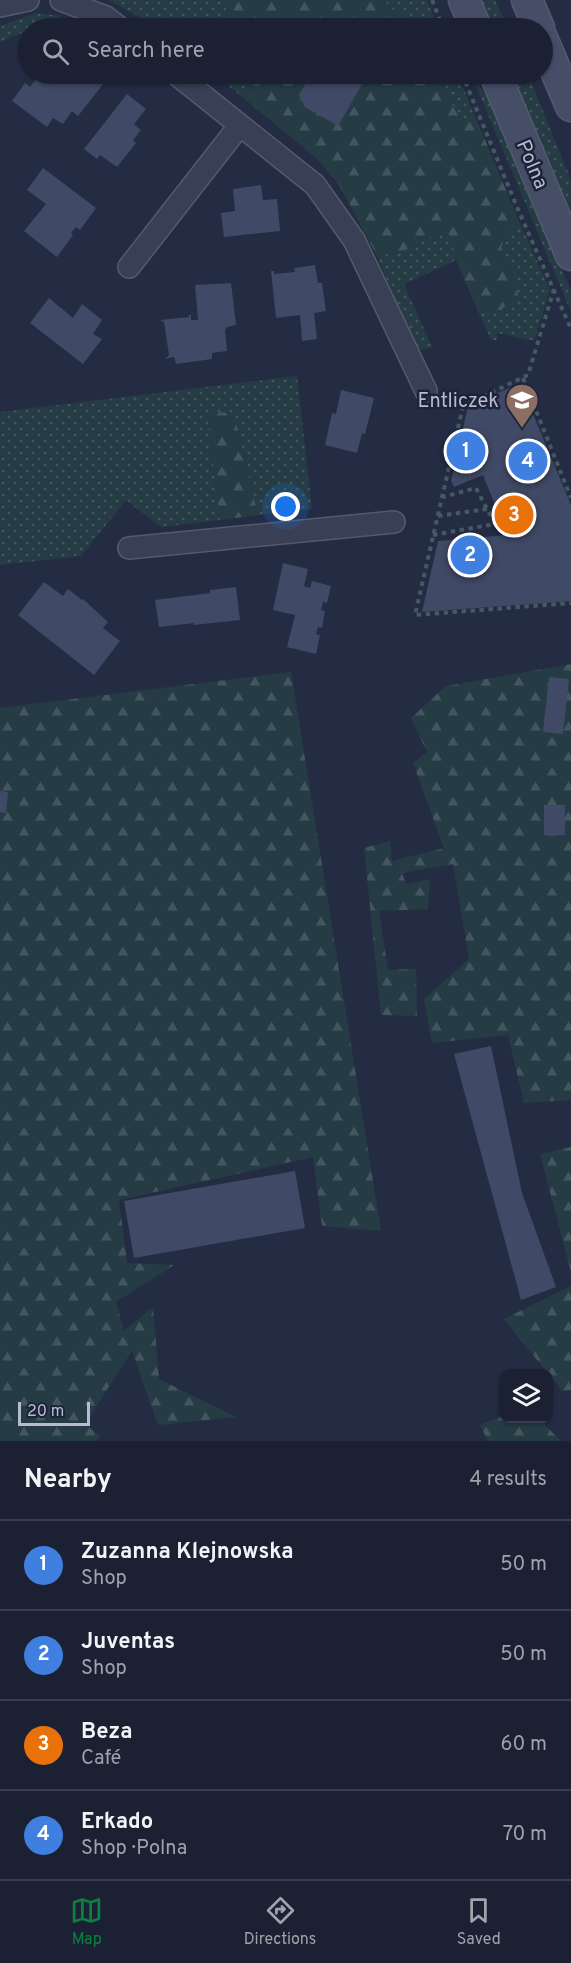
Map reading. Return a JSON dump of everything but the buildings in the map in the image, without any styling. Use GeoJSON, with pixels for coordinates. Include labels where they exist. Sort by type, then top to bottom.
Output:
{"type":"FeatureCollection","features":[{"type":"Feature","properties":{"kind":"street"},"geometry":{"type":"LineString","coordinates":[[0,6],[28,0]]}},
{"type":"Feature","properties":{"kind":"street"},"geometry":{"type":"LineString","coordinates":[[61,0],[107,18]]}},
{"type":"Feature","properties":{"kind":"street"},"geometry":{"type":"LineString","coordinates":[[464,0],[472,18]]}},
{"type":"Feature","properties":{"kind":"street"},"geometry":{"type":"LineString","coordinates":[[553,62],[571,106]]}},
{"type":"Feature","properties":{"kind":"street"},"geometry":{"type":"LineString","coordinates":[[189,84],[315,185],[354,240],[426,391]]}},
{"type":"Feature","properties":{"kind":"street","name":"Polna"},"geometry":{"type":"LineString","coordinates":[[499,84],[571,255]]}},
{"type":"Feature","properties":{"kind":"street"},"geometry":{"type":"LineString","coordinates":[[129,267],[240,125]]}},
{"type":"Feature","properties":{"kind":"street"},"geometry":{"type":"LineString","coordinates":[[129,548],[394,522]]}},
{"type":"Feature","properties":{"kind":"path"},"geometry":{"type":"LineString","coordinates":[[432,0],[439,18]]}},
{"type":"Feature","properties":{"kind":"path"},"geometry":{"type":"LineString","coordinates":[[466,84],[571,329]]}},
{"type":"Feature","properties":{"kind":"path"},"geometry":{"type":"LineString","coordinates":[[554,289],[528,375],[463,406],[415,615],[571,603]]}},
{"type":"Feature","properties":{"kind":"path"},"geometry":{"type":"LineString","coordinates":[[523,378],[571,498]]}},
{"type":"Feature","properties":{"kind":"path"},"geometry":{"type":"LineString","coordinates":[[433,535],[495,524],[476,488],[442,497]]}},
{"type":"Feature","properties":{"kind":"path"},"geometry":{"type":"LineString","coordinates":[[438,516],[487,509]]}},
{"type":"Feature","properties":{"kind":"green space"},"geometry":{"type":"Polygon","coordinates":[[[109,0],[226,0],[227,18],[141,18],[109,0]]]}},
{"type":"Feature","properties":{"kind":"green space"},"geometry":{"type":"Polygon","coordinates":[[[226,0],[384,0],[404,18],[227,18],[226,0]]]}},
{"type":"Feature","properties":{"kind":"green space"},"geometry":{"type":"Polygon","coordinates":[[[384,0],[427,0],[435,18],[404,18],[384,0]]]}},
{"type":"Feature","properties":{"kind":"green space"},"geometry":{"type":"Polygon","coordinates":[[[481,0],[495,0],[503,18],[489,18],[481,0]]]}},
{"type":"Feature","properties":{"kind":"green space"},"geometry":{"type":"Polygon","coordinates":[[[36,13],[61,16],[56,18],[22,18],[36,13]]]}},
{"type":"Feature","properties":{"kind":"green space"},"geometry":{"type":"Polygon","coordinates":[[[18,20],[18,34],[0,42],[0,26],[18,20]]]}},
{"type":"Feature","properties":{"kind":"green space"},"geometry":{"type":"Polygon","coordinates":[[[226,84],[256,84],[241,96],[226,84]]]}},
{"type":"Feature","properties":{"kind":"green space"},"geometry":{"type":"Polygon","coordinates":[[[443,84],[461,84],[477,121],[460,119],[443,84]]]}},
{"type":"Feature","properties":{"kind":"green space"},"geometry":{"type":"Polygon","coordinates":[[[443,84],[460,119],[477,121],[519,221],[507,232],[499,253],[514,273],[519,300],[496,311],[477,309],[456,260],[451,236],[439,232],[412,247],[391,255],[375,252],[338,183],[315,157],[241,96],[253,85],[443,84]]]}},
{"type":"Feature","properties":{"kind":"green space"},"geometry":{"type":"Polygon","coordinates":[[[475,84],[478,84],[494,106],[571,291],[571,312],[475,84]]]}},
{"type":"Feature","properties":{"kind":"green space"},"geometry":{"type":"Polygon","coordinates":[[[516,84],[532,84],[571,180],[571,216],[516,84]]]}},
{"type":"Feature","properties":{"kind":"green space"},"geometry":{"type":"Polygon","coordinates":[[[519,221],[550,290],[534,341],[497,333],[497,340],[491,340],[477,309],[496,311],[514,273],[499,253],[507,232],[519,221]]]}},
{"type":"Feature","properties":{"kind":"green space"},"geometry":{"type":"Polygon","coordinates":[[[439,232],[451,236],[456,260],[404,284],[432,347],[417,351],[375,252],[391,255],[412,247],[439,232]]]}},
{"type":"Feature","properties":{"kind":"green space"},"geometry":{"type":"Polygon","coordinates":[[[297,376],[312,509],[258,515],[234,413],[207,413],[220,520],[161,527],[126,500],[81,556],[0,565],[0,412],[297,376]]]}},
{"type":"Feature","properties":{"kind":"green space"},"geometry":{"type":"Polygon","coordinates":[[[207,412],[234,413],[258,515],[220,520],[207,412]]]}},
{"type":"Feature","properties":{"kind":"green space"},"geometry":{"type":"Polygon","coordinates":[[[571,664],[571,1100],[524,1103],[508,1035],[432,1043],[424,999],[469,959],[453,864],[402,873],[406,884],[430,879],[428,909],[379,911],[388,970],[416,969],[417,1016],[381,1015],[364,848],[390,841],[392,861],[444,848],[413,763],[427,752],[411,718],[446,686],[571,664]]]}},
{"type":"Feature","properties":{"kind":"green space"},"geometry":{"type":"Polygon","coordinates":[[[291,672],[381,1231],[322,1226],[313,1157],[119,1200],[127,1263],[174,1265],[116,1302],[124,1331],[153,1307],[159,1379],[236,1417],[158,1425],[132,1351],[85,1424],[100,1436],[96,1441],[0,1441],[0,708],[291,672]]]}},
{"type":"Feature","properties":{"kind":"green space"},"geometry":{"type":"Polygon","coordinates":[[[571,1147],[571,1272],[540,1154],[571,1147]]]}},
{"type":"Feature","properties":{"kind":"green space"},"geometry":{"type":"Polygon","coordinates":[[[571,1286],[571,1390],[562,1391],[553,1380],[553,1369],[544,1369],[504,1319],[571,1286]]]}},
{"type":"Feature","properties":{"kind":"green space"},"geometry":{"type":"Polygon","coordinates":[[[499,1418],[499,1423],[543,1423],[561,1441],[488,1441],[480,1425],[499,1418]]]}},
{"type":"Feature","properties":{"kind":"place","name":"Entliczek"},"geometry":{"type":"Point","coordinates":[522,429]}},
{"type":"Feature","properties":{"kind":"place","name":"Zuzanna Klejnowska"},"geometry":{"type":"Point","coordinates":[466,451]}},
{"type":"Feature","properties":{"kind":"place","name":"Erkado"},"geometry":{"type":"Point","coordinates":[528,461]}},
{"type":"Feature","properties":{"kind":"place","name":"Beza"},"geometry":{"type":"Point","coordinates":[514,515]}},
{"type":"Feature","properties":{"kind":"place","name":"Juventas"},"geometry":{"type":"Point","coordinates":[470,555]}}]}
